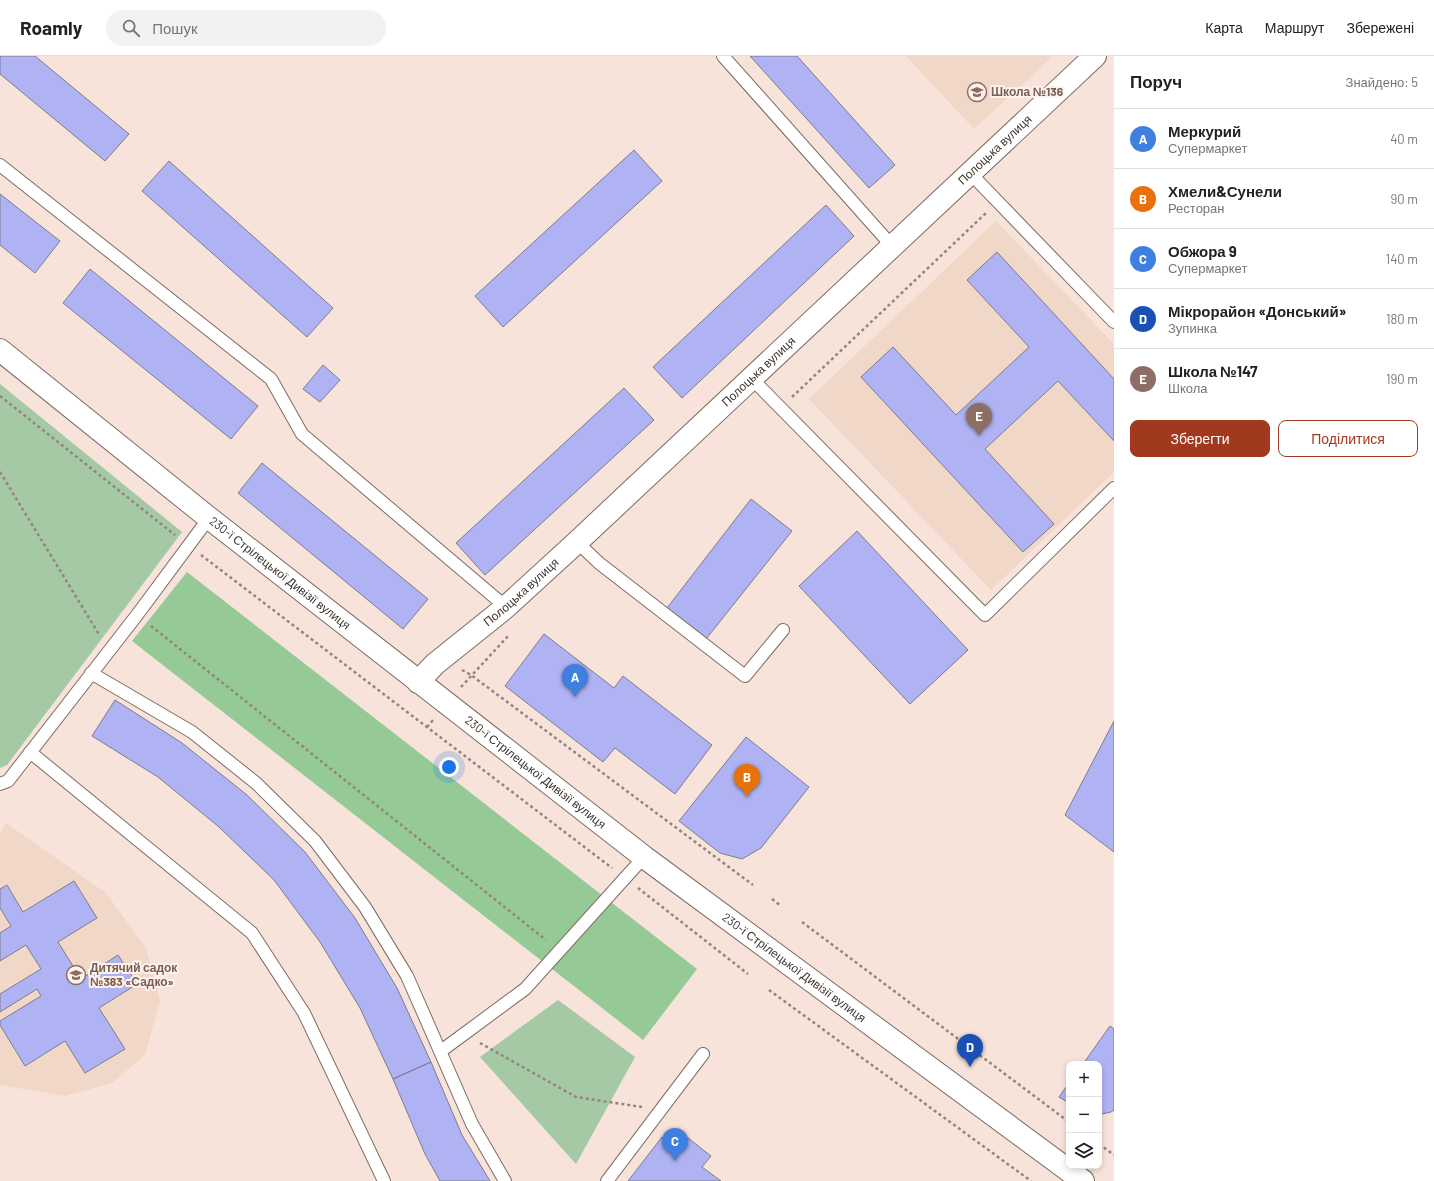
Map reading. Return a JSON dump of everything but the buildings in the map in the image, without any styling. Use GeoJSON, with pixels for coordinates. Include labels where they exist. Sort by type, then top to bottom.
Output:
{"type":"FeatureCollection","features":[{"type":"Feature","properties":{"kind":"street","name":"Полоцька вулиця"},"geometry":{"type":"LineString","coordinates":[[418,682],[435,664],[506,607],[577,542],[1095,56]]}},
{"type":"Feature","properties":{"kind":"street","name":"230-ї Стрілецької Дивізії вулиця"},"geometry":{"type":"LineString","coordinates":[[0,350],[209,518],[644,858],[1083,1181]]}},
{"type":"Feature","properties":{"kind":"lane"},"geometry":{"type":"LineString","coordinates":[[723,56],[892,246]]}},
{"type":"Feature","properties":{"kind":"lane"},"geometry":{"type":"LineString","coordinates":[[0,165],[271,379],[302,434],[506,607]]}},
{"type":"Feature","properties":{"kind":"lane"},"geometry":{"type":"LineString","coordinates":[[970,173],[1114,322]]}},
{"type":"Feature","properties":{"kind":"lane"},"geometry":{"type":"LineString","coordinates":[[752,379],[985,615],[1114,488]]}},
{"type":"Feature","properties":{"kind":"lane"},"geometry":{"type":"LineString","coordinates":[[0,784],[8,781],[137,615],[209,518]]}},
{"type":"Feature","properties":{"kind":"lane"},"geometry":{"type":"LineString","coordinates":[[577,542],[599,563],[745,676],[783,630]]}},
{"type":"Feature","properties":{"kind":"lane"},"geometry":{"type":"LineString","coordinates":[[91,673],[192,732],[256,783],[315,841],[365,907],[407,976],[472,1124],[505,1181]]}},
{"type":"Feature","properties":{"kind":"lane"},"geometry":{"type":"LineString","coordinates":[[30,752],[252,933],[304,1013],[384,1181]]}},
{"type":"Feature","properties":{"kind":"lane"},"geometry":{"type":"LineString","coordinates":[[441,1051],[525,989],[644,858]]}},
{"type":"Feature","properties":{"kind":"lane"},"geometry":{"type":"LineString","coordinates":[[608,1181],[703,1054]]}},
{"type":"Feature","properties":{"kind":"path"},"geometry":{"type":"LineString","coordinates":[[780,408],[997,202]]}},
{"type":"Feature","properties":{"kind":"path"},"geometry":{"type":"LineString","coordinates":[[0,396],[189,546],[625,878],[748,974]]}},
{"type":"Feature","properties":{"kind":"path"},"geometry":{"type":"LineString","coordinates":[[0,472],[109,651]]}},
{"type":"Feature","properties":{"kind":"path"},"geometry":{"type":"LineString","coordinates":[[137,615],[559,950]]}},
{"type":"Feature","properties":{"kind":"path"},"geometry":{"type":"LineString","coordinates":[[603,773],[753,885]]}},
{"type":"Feature","properties":{"kind":"path"},"geometry":{"type":"LineString","coordinates":[[772,899],[781,906]]}},
{"type":"Feature","properties":{"kind":"path"},"geometry":{"type":"LineString","coordinates":[[802,922],[1066,1120]]}},
{"type":"Feature","properties":{"kind":"path"},"geometry":{"type":"LineString","coordinates":[[769,990],[1031,1181]]}},
{"type":"Feature","properties":{"kind":"path"},"geometry":{"type":"LineString","coordinates":[[464,1034],[576,1097],[661,1110]]}},
{"type":"Feature","properties":{"kind":"path"},"geometry":{"type":"LineString","coordinates":[[1102,1146],[1114,1155]]}},
{"type":"Feature","properties":{"kind":"shaded area","name":"Школа №136"},"geometry":{"type":"Polygon","coordinates":[[[906,56],[1053,56],[974,129],[906,56]]]}},
{"type":"Feature","properties":{"kind":"shaded area"},"geometry":{"type":"Polygon","coordinates":[[[996,221],[1114,344],[1114,472],[991,590],[809,399],[996,221]]]}},
{"type":"Feature","properties":{"kind":"shaded area","name":"Дитячий садок №383 «Садко»"},"geometry":{"type":"Polygon","coordinates":[[[6,823],[106,893],[146,948],[160,1001],[145,1055],[112,1083],[65,1096],[0,1085],[0,833],[6,823]]]}},
{"type":"Feature","properties":{"kind":"green space"},"geometry":{"type":"Polygon","coordinates":[[[0,384],[182,532],[7,765],[0,768],[0,384]]]}},
{"type":"Feature","properties":{"kind":"green space"},"geometry":{"type":"Polygon","coordinates":[[[187,572],[697,969],[643,1040],[132,641],[187,572]]]}},
{"type":"Feature","properties":{"kind":"green space"},"geometry":{"type":"Polygon","coordinates":[[[558,1000],[635,1057],[576,1164],[480,1057],[558,1000]]]}},
{"type":"Feature","properties":{"kind":"place","name":"Школа №136"},"geometry":{"type":"Point","coordinates":[977,92]}},
{"type":"Feature","properties":{"kind":"place","name":"Школа №147"},"geometry":{"type":"Point","coordinates":[979,436]}},
{"type":"Feature","properties":{"kind":"place","name":"Меркурий"},"geometry":{"type":"Point","coordinates":[575,697]}},
{"type":"Feature","properties":{"kind":"place","name":"Хмели&Сунели"},"geometry":{"type":"Point","coordinates":[747,797]}},
{"type":"Feature","properties":{"kind":"place","name":"Дитячий садок №383 «Садко»"},"geometry":{"type":"Point","coordinates":[76,975]}},
{"type":"Feature","properties":{"kind":"place","name":"Мікрорайон «Донський»"},"geometry":{"type":"Point","coordinates":[970,1067]}},
{"type":"Feature","properties":{"kind":"place","name":"Обжора 9"},"geometry":{"type":"Point","coordinates":[675,1161]}}]}
